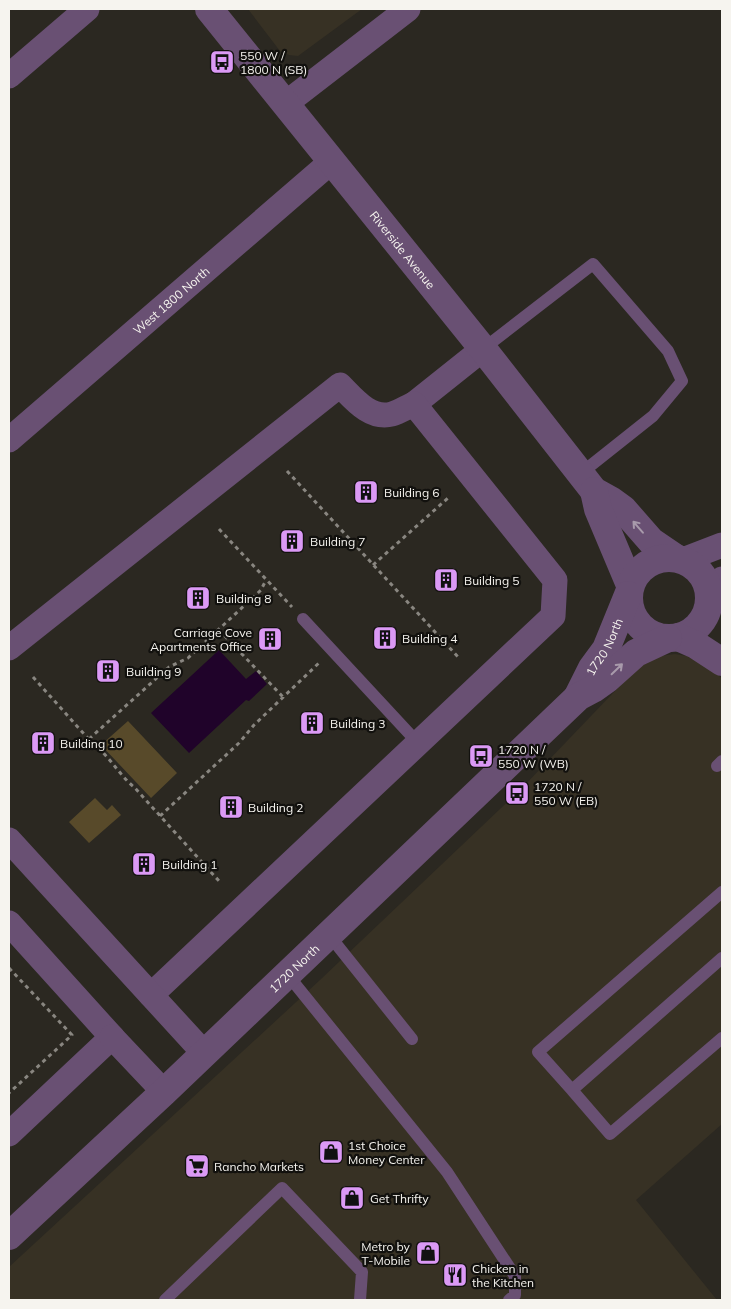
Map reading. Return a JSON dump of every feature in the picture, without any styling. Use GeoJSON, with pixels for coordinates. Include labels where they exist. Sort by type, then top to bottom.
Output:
{"type":"FeatureCollection","features":[{"type":"Feature","properties":{"kind":"street"},"geometry":{"type":"LineString","coordinates":[[9,76],[86,9]]}},
{"type":"Feature","properties":{"kind":"street","name":"Riverside Avenue"},"geometry":{"type":"LineString","coordinates":[[209,9],[484,349],[587,482],[623,509],[651,541],[679,559]]}},
{"type":"Feature","properties":{"kind":"street"},"geometry":{"type":"LineString","coordinates":[[285,104],[408,9]]}},
{"type":"Feature","properties":{"kind":"street","name":"West 1800 North"},"geometry":{"type":"LineString","coordinates":[[9,440],[332,161]]}},
{"type":"Feature","properties":{"kind":"street"},"geometry":{"type":"LineString","coordinates":[[9,648],[340,385],[361,406],[375,413],[391,415],[414,404],[484,349]]}},
{"type":"Feature","properties":{"kind":"street"},"geometry":{"type":"LineString","coordinates":[[151,995],[553,616],[555,580],[414,404]]}},
{"type":"Feature","properties":{"kind":"street","name":"Riverside Avenue"},"geometry":{"type":"LineString","coordinates":[[587,482],[629,590]]}},
{"type":"Feature","properties":{"kind":"street"},"geometry":{"type":"LineString","coordinates":[[722,545],[679,559],[661,558],[647,563],[639,570],[629,590],[632,615],[639,626],[657,636],[673,638],[696,645],[722,662]]}},
{"type":"Feature","properties":{"kind":"street"},"geometry":{"type":"LineString","coordinates":[[673,638],[688,633],[696,627],[716,604],[701,573],[679,559]]}},
{"type":"Feature","properties":{"kind":"street","name":"1720 North"},"geometry":{"type":"LineString","coordinates":[[578,697],[592,668],[606,649],[629,590]]}},
{"type":"Feature","properties":{"kind":"street","name":"1720 North"},"geometry":{"type":"LineString","coordinates":[[9,1236],[164,1092],[578,697],[607,679],[636,653],[673,638]]}},
{"type":"Feature","properties":{"kind":"street"},"geometry":{"type":"LineString","coordinates":[[9,840],[204,1053]]}},
{"type":"Feature","properties":{"kind":"street"},"geometry":{"type":"LineString","coordinates":[[9,923],[112,1038],[164,1092]]}},
{"type":"Feature","properties":{"kind":"street"},"geometry":{"type":"LineString","coordinates":[[9,1134],[112,1038]]}},
{"type":"Feature","properties":{"kind":"lane"},"geometry":{"type":"LineString","coordinates":[[484,349],[593,264],[668,351],[682,381],[653,416],[587,482]]}},
{"type":"Feature","properties":{"kind":"lane"},"geometry":{"type":"LineString","coordinates":[[303,619],[418,743]]}},
{"type":"Feature","properties":{"kind":"lane"},"geometry":{"type":"LineString","coordinates":[[722,892],[538,1052],[610,1134],[722,1038]]}},
{"type":"Feature","properties":{"kind":"lane"},"geometry":{"type":"LineString","coordinates":[[329,935],[412,1040]]}},
{"type":"Feature","properties":{"kind":"lane"},"geometry":{"type":"LineString","coordinates":[[572,1090],[722,958]]}},
{"type":"Feature","properties":{"kind":"lane"},"geometry":{"type":"LineString","coordinates":[[287,974],[333,1028],[447,1172],[516,1276],[515,1295],[509,1300]]}},
{"type":"Feature","properties":{"kind":"lane"},"geometry":{"type":"LineString","coordinates":[[164,1300],[282,1188],[362,1272],[360,1300]]}},
{"type":"Feature","properties":{"kind":"path"},"geometry":{"type":"LineString","coordinates":[[287,471],[459,658]]}},
{"type":"Feature","properties":{"kind":"path"},"geometry":{"type":"LineString","coordinates":[[373,565],[448,498]]}},
{"type":"Feature","properties":{"kind":"path"},"geometry":{"type":"LineString","coordinates":[[219,529],[303,619]]}},
{"type":"Feature","properties":{"kind":"path"},"geometry":{"type":"LineString","coordinates":[[89,739],[169,667],[188,658],[261,590],[266,580]]}},
{"type":"Feature","properties":{"kind":"path"},"geometry":{"type":"LineString","coordinates":[[219,630],[283,697]]}},
{"type":"Feature","properties":{"kind":"path"},"geometry":{"type":"LineString","coordinates":[[160,816],[239,744],[254,725],[332,650]]}},
{"type":"Feature","properties":{"kind":"path"},"geometry":{"type":"LineString","coordinates":[[33,677],[89,739],[103,751],[124,779],[134,787],[219,881]]}},
{"type":"Feature","properties":{"kind":"path"},"geometry":{"type":"LineString","coordinates":[[9,968],[72,1035],[9,1093]]}},
{"type":"Feature","properties":{"kind":"shaded area"},"geometry":{"type":"Polygon","coordinates":[[[248,9],[362,9],[298,56],[280,51],[248,9]]]}},
{"type":"Feature","properties":{"kind":"shaded area"},"geometry":{"type":"Polygon","coordinates":[[[219,650],[246,679],[256,671],[267,684],[249,701],[246,700],[189,753],[151,713],[219,650]]]}},
{"type":"Feature","properties":{"kind":"shaded area"},"geometry":{"type":"Polygon","coordinates":[[[675,654],[687,656],[715,671],[722,679],[722,1124],[636,1200],[717,1300],[9,1300],[9,1267],[320,980],[522,788],[637,668],[659,656],[675,654]]]}},
{"type":"Feature","properties":{"kind":"shaded area"},"geometry":{"type":"Polygon","coordinates":[[[128,721],[177,773],[151,798],[101,745],[128,721]]]}},
{"type":"Feature","properties":{"kind":"shaded area"},"geometry":{"type":"Polygon","coordinates":[[[95,798],[107,810],[112,805],[121,815],[89,843],[69,822],[95,798]]]}},
{"type":"Feature","properties":{"kind":"place","name":"550 W / 1800 N (SB)"},"geometry":{"type":"Point","coordinates":[222,62]}},
{"type":"Feature","properties":{"kind":"place","name":"Building 6"},"geometry":{"type":"Point","coordinates":[366,492]}},
{"type":"Feature","properties":{"kind":"place","name":"Building 7"},"geometry":{"type":"Point","coordinates":[292,541]}},
{"type":"Feature","properties":{"kind":"place","name":"Building 5"},"geometry":{"type":"Point","coordinates":[446,580]}},
{"type":"Feature","properties":{"kind":"place","name":"Building 8"},"geometry":{"type":"Point","coordinates":[198,598]}},
{"type":"Feature","properties":{"kind":"place","name":"Building 4"},"geometry":{"type":"Point","coordinates":[385,638]}},
{"type":"Feature","properties":{"kind":"place","name":"Carriage Cove Apartments Office"},"geometry":{"type":"Point","coordinates":[270,639]}},
{"type":"Feature","properties":{"kind":"place","name":"Building 9"},"geometry":{"type":"Point","coordinates":[108,671]}},
{"type":"Feature","properties":{"kind":"place","name":"Building 3"},"geometry":{"type":"Point","coordinates":[312,723]}},
{"type":"Feature","properties":{"kind":"place","name":"Building 10"},"geometry":{"type":"Point","coordinates":[43,743]}},
{"type":"Feature","properties":{"kind":"place","name":"1720 N / 550 W (WB)"},"geometry":{"type":"Point","coordinates":[481,756]}},
{"type":"Feature","properties":{"kind":"place","name":"1720 N / 550 W (EB)"},"geometry":{"type":"Point","coordinates":[517,793]}},
{"type":"Feature","properties":{"kind":"place","name":"Building 2"},"geometry":{"type":"Point","coordinates":[231,807]}},
{"type":"Feature","properties":{"kind":"place","name":"Building 1"},"geometry":{"type":"Point","coordinates":[144,864]}},
{"type":"Feature","properties":{"kind":"place","name":"1st Choice Money Center"},"geometry":{"type":"Point","coordinates":[331,1152]}},
{"type":"Feature","properties":{"kind":"place","name":"Rancho Markets"},"geometry":{"type":"Point","coordinates":[197,1166]}},
{"type":"Feature","properties":{"kind":"place","name":"Get Thrifty"},"geometry":{"type":"Point","coordinates":[352,1198]}},
{"type":"Feature","properties":{"kind":"place","name":"Metro by T-Mobile"},"geometry":{"type":"Point","coordinates":[428,1253]}},
{"type":"Feature","properties":{"kind":"place","name":"Chicken in the Kitchen"},"geometry":{"type":"Point","coordinates":[455,1275]}}]}
